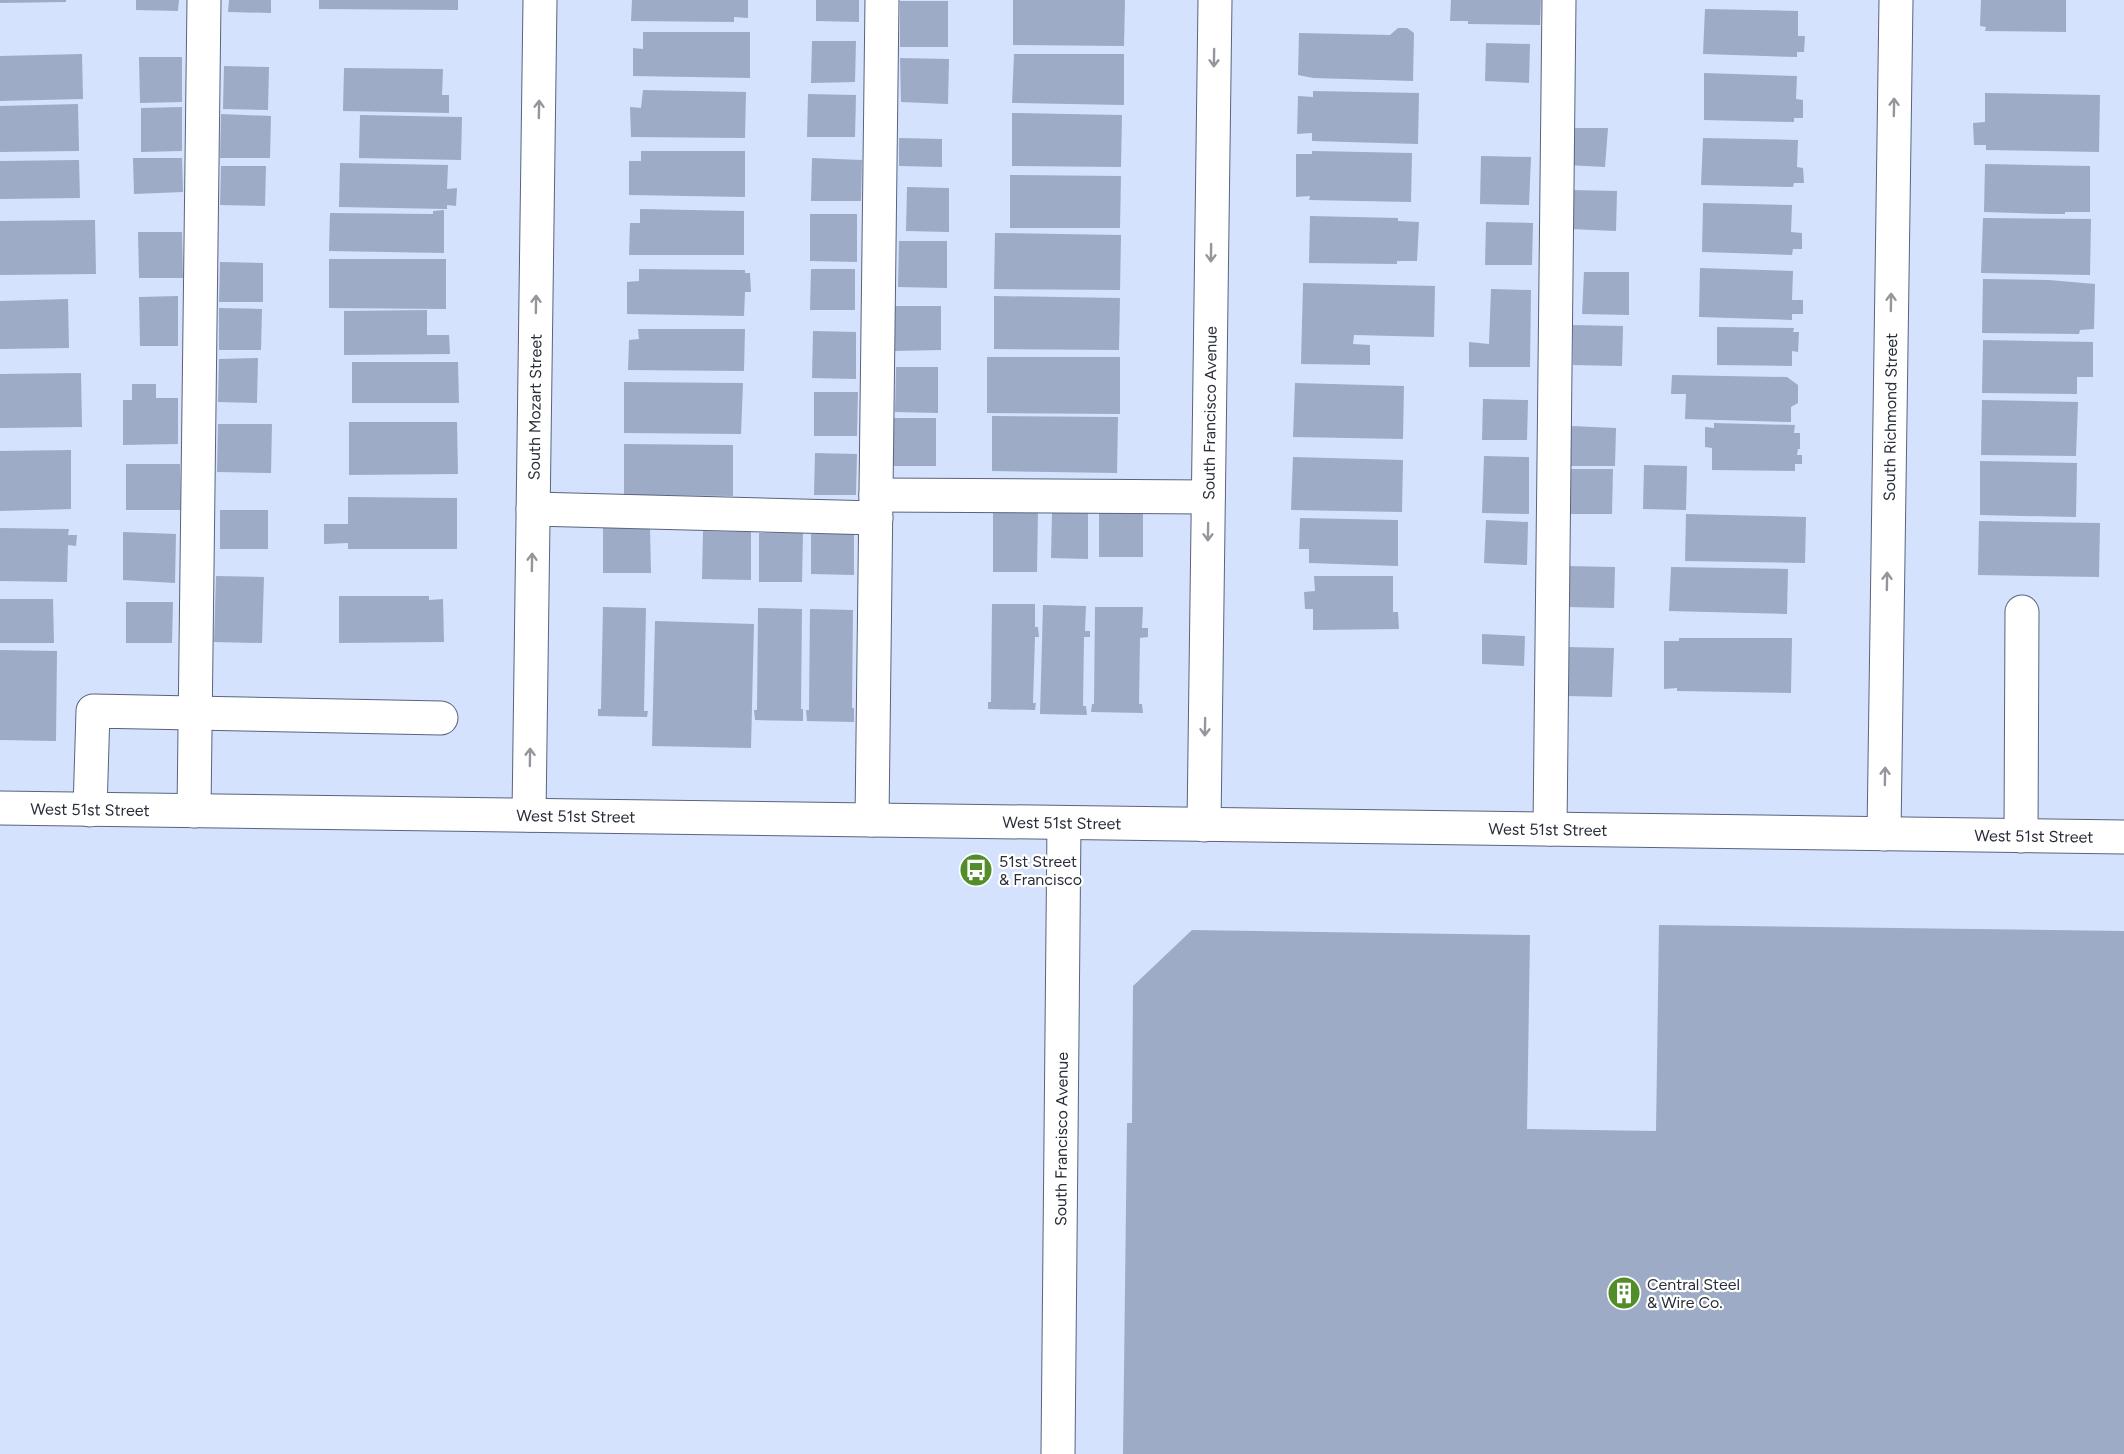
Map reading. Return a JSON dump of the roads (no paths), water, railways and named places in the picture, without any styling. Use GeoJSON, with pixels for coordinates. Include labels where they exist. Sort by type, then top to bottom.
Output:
{"type":"FeatureCollection","features":[{"type":"Feature","properties":{"kind":"street"},"geometry":{"type":"LineString","coordinates":[[194,811],[204,0]]}},
{"type":"Feature","properties":{"kind":"street","name":"South Mozart Street"},"geometry":{"type":"LineString","coordinates":[[529,815],[540,0]]}},
{"type":"Feature","properties":{"kind":"street"},"geometry":{"type":"LineString","coordinates":[[872,820],[882,0]]}},
{"type":"Feature","properties":{"kind":"street","name":"South Francisco Avenue"},"geometry":{"type":"LineString","coordinates":[[1204,825],[1215,0]]}},
{"type":"Feature","properties":{"kind":"street"},"geometry":{"type":"LineString","coordinates":[[1550,830],[1559,0]]}},
{"type":"Feature","properties":{"kind":"street","name":"South Richmond Street"},"geometry":{"type":"LineString","coordinates":[[1884,834],[1896,0]]}},
{"type":"Feature","properties":{"kind":"street"},"geometry":{"type":"LineString","coordinates":[[533,508],[876,506],[1208,497]]}},
{"type":"Feature","properties":{"kind":"street"},"geometry":{"type":"LineString","coordinates":[[2021,836],[2022,612]]}},
{"type":"Feature","properties":{"kind":"street"},"geometry":{"type":"LineString","coordinates":[[90,810],[93,711],[195,711],[441,718]]}},
{"type":"Feature","properties":{"kind":"street","name":"West 51st Street"},"geometry":{"type":"LineString","coordinates":[[0,808],[2124,837]]}},
{"type":"Feature","properties":{"kind":"street","name":"South Francisco Avenue"},"geometry":{"type":"LineString","coordinates":[[1058,1454],[1064,823]]}},
{"type":"Feature","properties":{"kind":"place","name":"51st Street & Francisco"},"geometry":{"type":"Point","coordinates":[976,870]}},
{"type":"Feature","properties":{"kind":"place","name":"Central Steel & Wire Co."},"geometry":{"type":"Point","coordinates":[1624,1293]}}]}
